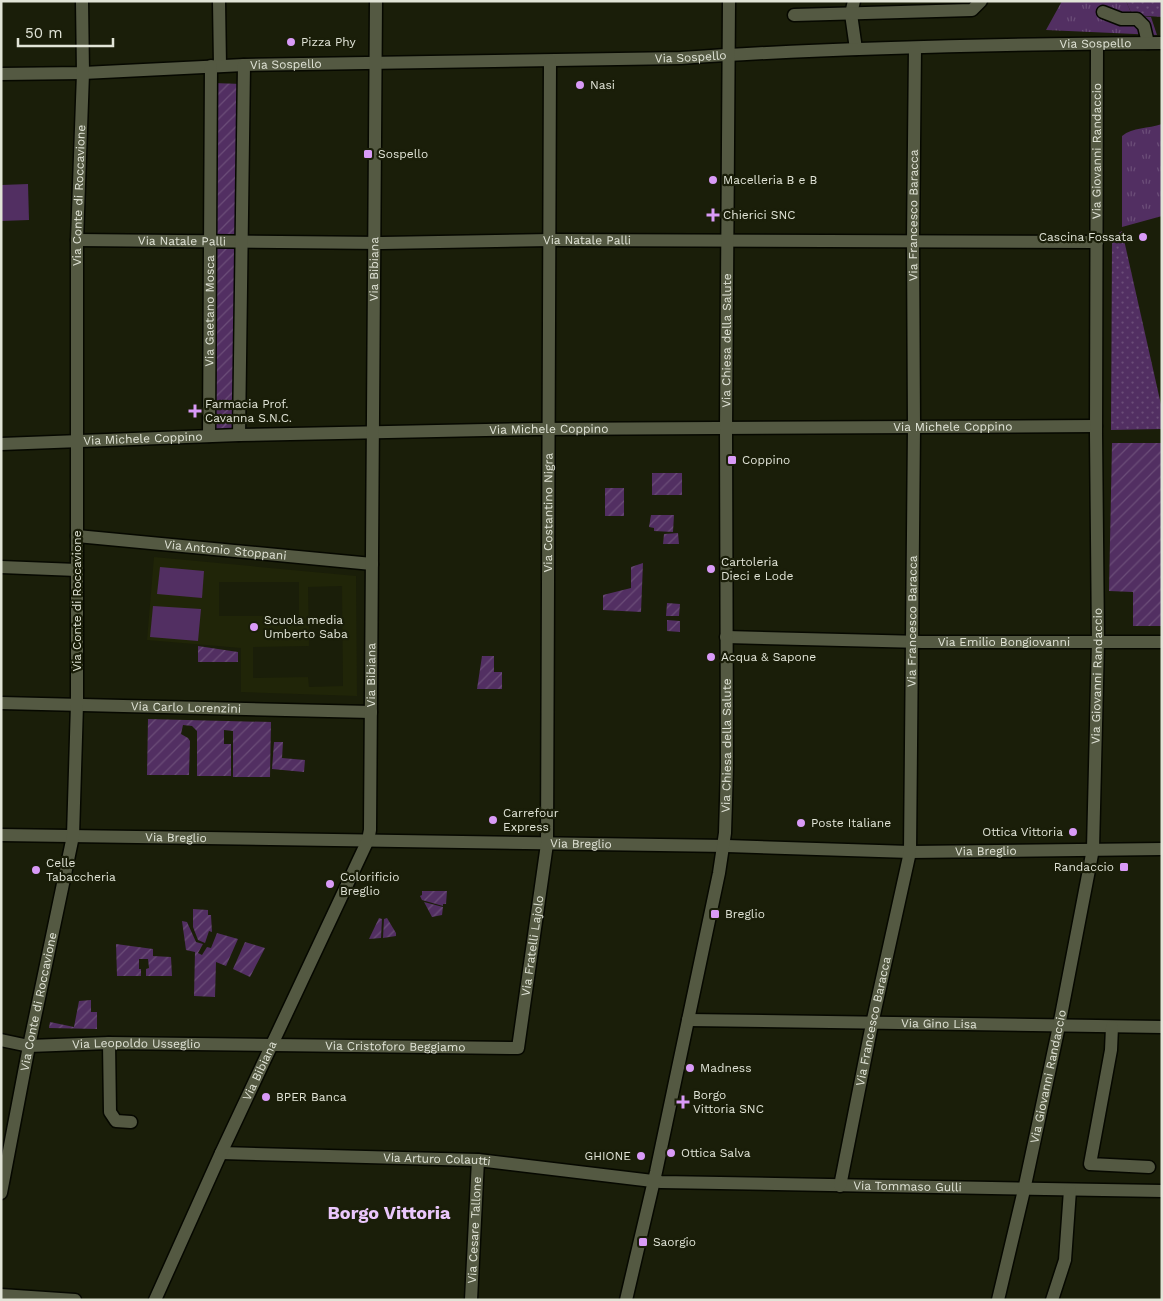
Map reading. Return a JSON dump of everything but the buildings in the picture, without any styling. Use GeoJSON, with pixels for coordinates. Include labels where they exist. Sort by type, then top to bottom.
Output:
{"type":"FeatureCollection","features":[{"type":"Feature","properties":{"kind":"street","name":"Via Conte di Roccavione"},"geometry":{"type":"LineString","coordinates":[[1,1193],[73,836],[77,704],[77,240],[83,74],[82,1]]}},
{"type":"Feature","properties":{"kind":"street"},"geometry":{"type":"LineString","coordinates":[[216,66],[219,1]]}},
{"type":"Feature","properties":{"kind":"street","name":"Via Bibiana"},"geometry":{"type":"LineString","coordinates":[[155,1300],[220,1153],[368,840],[371,821],[376,1]]}},
{"type":"Feature","properties":{"kind":"street","name":"Via Chiesa della Salute"},"geometry":{"type":"LineString","coordinates":[[626,1300],[654,1182],[724,846],[726,767],[729,1]]}},
{"type":"Feature","properties":{"kind":"street"},"geometry":{"type":"LineString","coordinates":[[794,14],[852,7],[972,10],[981,1]]}},
{"type":"Feature","properties":{"kind":"street"},"geometry":{"type":"LineString","coordinates":[[852,7],[856,49]]}},
{"type":"Feature","properties":{"kind":"street"},"geometry":{"type":"LineString","coordinates":[[1103,12],[1121,19],[1137,19],[1144,26],[1148,43]]}},
{"type":"Feature","properties":{"kind":"street","name":"Via Sospello"},"geometry":{"type":"LineString","coordinates":[[1,74],[83,74],[216,66],[682,58],[729,54],[856,49],[1162,43]]}},
{"type":"Feature","properties":{"kind":"street","name":"Via Giovanni Randaccio"},"geometry":{"type":"LineString","coordinates":[[998,1300],[1059,1026],[1093,849],[1098,642],[1096,426],[1097,44]]}},
{"type":"Feature","properties":{"kind":"street","name":"Via Francesco Baracca"},"geometry":{"type":"LineString","coordinates":[[840,1186],[872,1024],[910,852],[914,428],[914,48]]}},
{"type":"Feature","properties":{"kind":"street","name":"Via Costantino Nigra"},"geometry":{"type":"LineString","coordinates":[[547,844],[551,240],[550,61]]}},
{"type":"Feature","properties":{"kind":"street","name":"Via Gaetano Mosca"},"geometry":{"type":"LineString","coordinates":[[209,436],[210,241],[216,66]]}},
{"type":"Feature","properties":{"kind":"street"},"geometry":{"type":"LineString","coordinates":[[240,435],[244,66]]}},
{"type":"Feature","properties":{"kind":"street","name":"Via Natale Palli"},"geometry":{"type":"LineString","coordinates":[[77,240],[241,242],[913,240],[1097,242]]}},
{"type":"Feature","properties":{"kind":"street","name":"Via Michele Coppino"},"geometry":{"type":"LineString","coordinates":[[1,444],[240,435],[550,429],[1096,426]]}},
{"type":"Feature","properties":{"kind":"street","name":"Via Antonio Stoppani"},"geometry":{"type":"LineString","coordinates":[[77,536],[372,564]]}},
{"type":"Feature","properties":{"kind":"street"},"geometry":{"type":"LineString","coordinates":[[1,567],[77,570]]}},
{"type":"Feature","properties":{"kind":"street","name":"Via Emilio Bongiovanni"},"geometry":{"type":"LineString","coordinates":[[726,637],[912,642],[1162,642]]}},
{"type":"Feature","properties":{"kind":"street","name":"Via Carlo Lorenzini"},"geometry":{"type":"LineString","coordinates":[[1,703],[371,712]]}},
{"type":"Feature","properties":{"kind":"street","name":"Via Breglio"},"geometry":{"type":"LineString","coordinates":[[1,835],[724,846],[910,852],[1162,849]]}},
{"type":"Feature","properties":{"kind":"street","name":"Via Fratelli Lajolo"},"geometry":{"type":"LineString","coordinates":[[518,1048],[547,844]]}},
{"type":"Feature","properties":{"kind":"street","name":"Via Gino Lisa"},"geometry":{"type":"LineString","coordinates":[[688,1020],[1162,1027]]}},
{"type":"Feature","properties":{"kind":"street"},"geometry":{"type":"LineString","coordinates":[[1112,1027],[1111,1050],[1090,1164],[1149,1166]]}},
{"type":"Feature","properties":{"kind":"street","name":"Via Leopoldo Usseglio"},"geometry":{"type":"LineString","coordinates":[[1,1040],[30,1046],[108,1043],[273,1044]]}},
{"type":"Feature","properties":{"kind":"street"},"geometry":{"type":"LineString","coordinates":[[108,1043],[110,1112],[116,1120],[131,1122]]}},
{"type":"Feature","properties":{"kind":"street","name":"Via Cristoforo Beggiamo"},"geometry":{"type":"LineString","coordinates":[[273,1044],[518,1048]]}},
{"type":"Feature","properties":{"kind":"street","name":"Via Arturo Colautti"},"geometry":{"type":"LineString","coordinates":[[220,1153],[478,1160],[654,1182]]}},
{"type":"Feature","properties":{"kind":"street","name":"Via Cesare Tallone"},"geometry":{"type":"LineString","coordinates":[[471,1300],[478,1160]]}},
{"type":"Feature","properties":{"kind":"street","name":"Via Tommaso Gulli"},"geometry":{"type":"LineString","coordinates":[[654,1182],[1162,1191]]}},
{"type":"Feature","properties":{"kind":"street"},"geometry":{"type":"LineString","coordinates":[[1052,1300],[1064,1260],[1070,1190]]}},
{"type":"Feature","properties":{"kind":"street"},"geometry":{"type":"LineString","coordinates":[[1,1294],[75,1300]]}},
{"type":"Feature","properties":{"kind":"shaded area","name":"Scuola media Umberto Saba"},"geometry":{"type":"Polygon","coordinates":[[[154,557],[356,576],[357,696],[241,692],[241,648],[147,640],[154,557]],[[219,582],[219,616],[299,616],[299,582],[219,582]],[[342,586],[308,587],[309,646],[253,647],[253,678],[308,677],[309,687],[343,686],[342,586]]]}},
{"type":"Feature","properties":{"kind":"green space"},"geometry":{"type":"Polygon","coordinates":[[[1062,1],[1126,1],[1132,15],[1151,17],[1157,35],[1046,30],[1062,1]]]}},
{"type":"Feature","properties":{"kind":"green space"},"geometry":{"type":"Polygon","coordinates":[[[1126,1],[1162,1],[1162,17],[1132,15],[1126,1]]]}},
{"type":"Feature","properties":{"kind":"green space"},"geometry":{"type":"Polygon","coordinates":[[[212,83],[243,84],[239,435],[209,436],[212,83]]]}},
{"type":"Feature","properties":{"kind":"green space"},"geometry":{"type":"Polygon","coordinates":[[[1162,124],[1162,216],[1122,227],[1122,136],[1136,130],[1162,124]]]}},
{"type":"Feature","properties":{"kind":"green space"},"geometry":{"type":"Polygon","coordinates":[[[28,184],[29,220],[1,221],[1,185],[28,184]]]}},
{"type":"Feature","properties":{"kind":"green space"},"geometry":{"type":"Polygon","coordinates":[[[1122,231],[1162,409],[1162,429],[1111,430],[1112,244],[1114,236],[1122,231]]]}},
{"type":"Feature","properties":{"kind":"green space"},"geometry":{"type":"Polygon","coordinates":[[[1112,443],[1162,443],[1162,626],[1133,626],[1133,592],[1109,591],[1112,443]]]}},
{"type":"Feature","properties":{"kind":"green space"},"geometry":{"type":"Polygon","coordinates":[[[652,473],[682,473],[682,495],[652,495],[652,473]]]}},
{"type":"Feature","properties":{"kind":"green space"},"geometry":{"type":"Polygon","coordinates":[[[605,488],[624,488],[624,516],[605,516],[605,488]]]}},
{"type":"Feature","properties":{"kind":"green space"},"geometry":{"type":"Polygon","coordinates":[[[651,515],[674,515],[673,532],[654,531],[654,528],[649,527],[651,515]]]}},
{"type":"Feature","properties":{"kind":"green space"},"geometry":{"type":"Polygon","coordinates":[[[678,533],[679,544],[663,544],[664,534],[678,533]]]}},
{"type":"Feature","properties":{"kind":"green space"},"geometry":{"type":"Polygon","coordinates":[[[643,563],[641,612],[603,610],[603,595],[631,588],[631,567],[643,563]]]}},
{"type":"Feature","properties":{"kind":"green space"},"geometry":{"type":"Polygon","coordinates":[[[160,567],[204,571],[202,598],[157,594],[160,567]]]}},
{"type":"Feature","properties":{"kind":"green space"},"geometry":{"type":"Polygon","coordinates":[[[667,603],[680,604],[679,616],[666,616],[667,603]]]}},
{"type":"Feature","properties":{"kind":"green space"},"geometry":{"type":"Polygon","coordinates":[[[153,606],[201,609],[198,641],[150,637],[153,606]]]}},
{"type":"Feature","properties":{"kind":"green space"},"geometry":{"type":"Polygon","coordinates":[[[667,620],[680,621],[680,632],[667,631],[667,620]]]}},
{"type":"Feature","properties":{"kind":"green space"},"geometry":{"type":"Polygon","coordinates":[[[198,646],[238,652],[238,662],[198,662],[198,646]]]}},
{"type":"Feature","properties":{"kind":"green space"},"geometry":{"type":"Polygon","coordinates":[[[482,656],[494,656],[494,672],[502,672],[502,689],[477,689],[482,656]]]}},
{"type":"Feature","properties":{"kind":"green space"},"geometry":{"type":"Polygon","coordinates":[[[148,719],[271,722],[270,777],[233,777],[233,731],[224,730],[224,744],[231,744],[231,776],[197,776],[197,731],[192,726],[183,725],[181,734],[190,741],[189,775],[147,775],[148,719]]]}},
{"type":"Feature","properties":{"kind":"green space"},"geometry":{"type":"Polygon","coordinates":[[[274,742],[283,742],[282,758],[305,760],[304,772],[272,769],[274,742]]]}},
{"type":"Feature","properties":{"kind":"green space"},"geometry":{"type":"Polygon","coordinates":[[[422,891],[447,891],[446,904],[443,904],[443,906],[422,900],[420,896],[422,891]]]}},
{"type":"Feature","properties":{"kind":"green space"},"geometry":{"type":"Polygon","coordinates":[[[424,902],[443,907],[442,915],[432,917],[424,902]]]}},
{"type":"Feature","properties":{"kind":"green space"},"geometry":{"type":"Polygon","coordinates":[[[193,909],[208,910],[208,915],[211,915],[212,932],[209,931],[205,943],[198,940],[193,927],[193,909]]]}},
{"type":"Feature","properties":{"kind":"green space"},"geometry":{"type":"Polygon","coordinates":[[[379,918],[382,919],[381,938],[369,939],[379,918]]]}},
{"type":"Feature","properties":{"kind":"green space"},"geometry":{"type":"Polygon","coordinates":[[[387,918],[396,936],[383,938],[384,919],[387,918]]]}},
{"type":"Feature","properties":{"kind":"green space"},"geometry":{"type":"Polygon","coordinates":[[[182,921],[187,922],[196,942],[203,944],[198,953],[202,955],[207,947],[211,948],[217,933],[238,939],[226,966],[216,962],[215,997],[194,996],[195,952],[186,950],[182,921]]]}},
{"type":"Feature","properties":{"kind":"green space"},"geometry":{"type":"Polygon","coordinates":[[[245,942],[265,948],[250,977],[233,969],[245,942]]]}},
{"type":"Feature","properties":{"kind":"green space"},"geometry":{"type":"Polygon","coordinates":[[[116,944],[153,949],[153,956],[171,957],[172,976],[146,976],[146,969],[149,968],[148,959],[139,959],[141,976],[117,976],[116,944]]]}},
{"type":"Feature","properties":{"kind":"green space"},"geometry":{"type":"Polygon","coordinates":[[[91,1000],[91,1012],[97,1012],[97,1029],[49,1028],[50,1022],[74,1027],[79,1001],[91,1000]]]}},
{"type":"Feature","properties":{"kind":"place","name":"Pizza Phy"},"geometry":{"type":"Point","coordinates":[291,42]}},
{"type":"Feature","properties":{"kind":"place","name":"Nasi"},"geometry":{"type":"Point","coordinates":[580,85]}},
{"type":"Feature","properties":{"kind":"place","name":"Sospello"},"geometry":{"type":"Point","coordinates":[368,154]}},
{"type":"Feature","properties":{"kind":"place","name":"Macelleria B e B"},"geometry":{"type":"Point","coordinates":[713,180]}},
{"type":"Feature","properties":{"kind":"place","name":"Chierici SNC"},"geometry":{"type":"Point","coordinates":[713,215]}},
{"type":"Feature","properties":{"kind":"place","name":"Cascina Fossata"},"geometry":{"type":"Point","coordinates":[1143,237]}},
{"type":"Feature","properties":{"kind":"place","name":"Farmacia Prof. Cavanna S.N.C."},"geometry":{"type":"Point","coordinates":[195,411]}},
{"type":"Feature","properties":{"kind":"place","name":"Coppino"},"geometry":{"type":"Point","coordinates":[732,460]}},
{"type":"Feature","properties":{"kind":"place","name":"Cartoleria Dieci e Lode"},"geometry":{"type":"Point","coordinates":[711,569]}},
{"type":"Feature","properties":{"kind":"place","name":"Scuola media Umberto Saba"},"geometry":{"type":"Point","coordinates":[254,627]}},
{"type":"Feature","properties":{"kind":"place","name":"Acqua & Sapone"},"geometry":{"type":"Point","coordinates":[711,657]}},
{"type":"Feature","properties":{"kind":"place","name":"Carrefour Express"},"geometry":{"type":"Point","coordinates":[493,820]}},
{"type":"Feature","properties":{"kind":"place","name":"Poste Italiane"},"geometry":{"type":"Point","coordinates":[801,823]}},
{"type":"Feature","properties":{"kind":"place","name":"Ottica Vittoria"},"geometry":{"type":"Point","coordinates":[1073,832]}},
{"type":"Feature","properties":{"kind":"place","name":"Randaccio"},"geometry":{"type":"Point","coordinates":[1124,867]}},
{"type":"Feature","properties":{"kind":"place","name":"Celle Tabaccheria"},"geometry":{"type":"Point","coordinates":[36,870]}},
{"type":"Feature","properties":{"kind":"place","name":"Colorificio Breglio"},"geometry":{"type":"Point","coordinates":[330,884]}},
{"type":"Feature","properties":{"kind":"place","name":"Breglio"},"geometry":{"type":"Point","coordinates":[715,914]}},
{"type":"Feature","properties":{"kind":"place","name":"Madness"},"geometry":{"type":"Point","coordinates":[690,1068]}},
{"type":"Feature","properties":{"kind":"place","name":"BPER Banca"},"geometry":{"type":"Point","coordinates":[266,1097]}},
{"type":"Feature","properties":{"kind":"place","name":"Borgo Vittoria SNC"},"geometry":{"type":"Point","coordinates":[683,1102]}},
{"type":"Feature","properties":{"kind":"place","name":"Ottica Salva"},"geometry":{"type":"Point","coordinates":[671,1153]}},
{"type":"Feature","properties":{"kind":"place","name":"GHIONE"},"geometry":{"type":"Point","coordinates":[641,1156]}},
{"type":"Feature","properties":{"kind":"place","name":"Saorgio"},"geometry":{"type":"Point","coordinates":[643,1242]}},
{"type":"Feature","properties":{"kind":"district","name":"Borgo Vittoria"},"geometry":{"type":"Point","coordinates":[389,1212]}}]}
